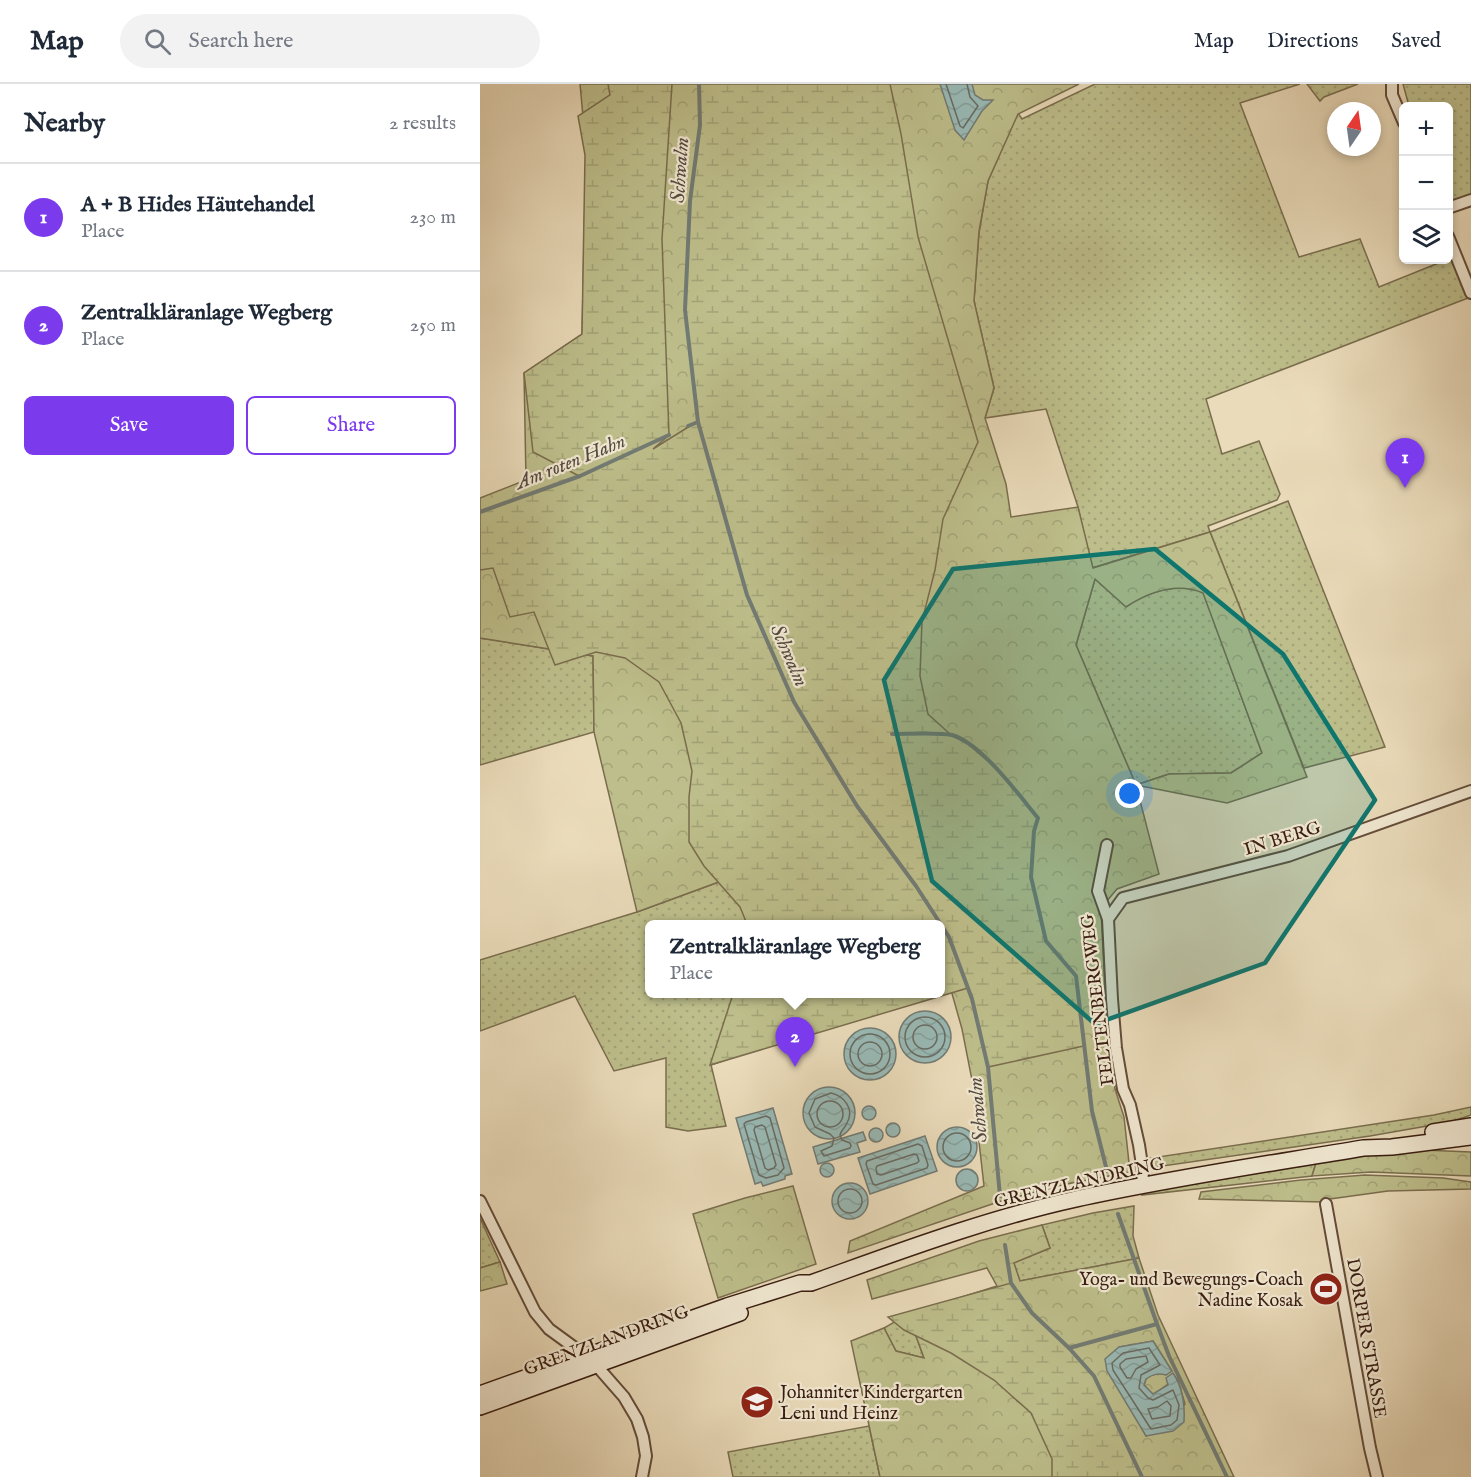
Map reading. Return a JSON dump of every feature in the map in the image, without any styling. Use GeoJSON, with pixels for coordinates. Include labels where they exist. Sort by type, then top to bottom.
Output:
{"type":"FeatureCollection","features":[{"type":"Feature","properties":{"kind":"main road","name":"GRENZLANDRING"},"geometry":{"type":"LineString","coordinates":[[1363,1148],[1471,1126]]}},
{"type":"Feature","properties":{"kind":"main road","name":"GRENZLANDRING"},"geometry":{"type":"LineString","coordinates":[[480,1407],[727,1306],[800,1283],[811,1283],[978,1225],[1075,1199],[1142,1186],[1363,1148],[1471,1137]]}},
{"type":"Feature","properties":{"kind":"main road"},"geometry":{"type":"LineString","coordinates":[[1420,1143],[1471,1147]]}},
{"type":"Feature","properties":{"kind":"main road","name":"GRENZLANDRING"},"geometry":{"type":"LineString","coordinates":[[480,1394],[591,1360]]}},
{"type":"Feature","properties":{"kind":"street"},"geometry":{"type":"LineString","coordinates":[[1392,84],[1392,95],[1399,111]]}},
{"type":"Feature","properties":{"kind":"street"},"geometry":{"type":"LineString","coordinates":[[1453,207],[1471,200]]}},
{"type":"Feature","properties":{"kind":"street"},"geometry":{"type":"LineString","coordinates":[[1453,246],[1471,293]]}},
{"type":"Feature","properties":{"kind":"street","name":"IN BERG"},"geometry":{"type":"LineString","coordinates":[[1108,919],[1123,898],[1288,856],[1471,791]]}},
{"type":"Feature","properties":{"kind":"street","name":"FELTENBERGWEG"},"geometry":{"type":"LineString","coordinates":[[1107,845],[1098,891],[1108,919],[1116,1048],[1123,1089],[1130,1105],[1139,1145],[1143,1172],[1142,1186]]}},
{"type":"Feature","properties":{"kind":"street"},"geometry":{"type":"LineString","coordinates":[[480,1201],[535,1312],[549,1329],[591,1360],[624,1397],[637,1419],[646,1456],[642,1477]]}},
{"type":"Feature","properties":{"kind":"street","name":"DORPER STRASSE"},"geometry":{"type":"LineString","coordinates":[[1326,1204],[1377,1477]]}},
{"type":"Feature","properties":{"kind":"highlighted area"},"geometry":{"type":"Polygon","coordinates":[[[1155,549],[1283,654],[1375,800],[1265,963],[1095,1024],[932,881],[884,680],[953,569],[1155,549]]]}},
{"type":"Feature","properties":{"kind":"green space"},"geometry":{"type":"Polygon","coordinates":[[[580,84],[1079,84],[1018,114],[988,181],[979,231],[974,301],[994,388],[985,418],[1006,484],[1011,517],[1078,507],[1093,568],[1210,532],[1307,777],[1227,803],[1136,785],[1159,874],[1117,889],[1101,908],[1107,1034],[1115,1089],[1124,1117],[1130,1172],[1067,1184],[1001,1201],[848,1253],[850,1241],[984,1186],[972,1080],[945,954],[945,920],[928,920],[765,865],[637,912],[594,732],[593,656],[480,638],[480,498],[526,480],[524,373],[582,334],[586,149],[580,84]],[[1095,579],[1076,645],[1136,785],[1169,774],[1231,773],[1262,753],[1203,593],[1183,588],[1163,590],[1126,607],[1095,579]]]}},
{"type":"Feature","properties":{"kind":"green space"},"geometry":{"type":"Polygon","coordinates":[[[608,84],[672,84],[662,239],[669,435],[653,449],[698,421],[685,310],[690,201],[700,125],[699,84],[890,84],[901,134],[918,237],[978,442],[943,519],[935,570],[922,621],[920,676],[928,714],[951,735],[967,743],[996,768],[1038,818],[1034,831],[1031,877],[1046,941],[1076,976],[1084,1046],[988,1067],[968,988],[945,995],[945,920],[745,920],[740,907],[704,866],[689,842],[689,797],[692,771],[681,723],[659,682],[625,658],[596,652],[555,665],[534,612],[510,617],[493,568],[480,570],[480,512],[579,476],[533,452],[524,373],[582,334],[585,155],[578,116],[610,95],[608,84]]]}},
{"type":"Feature","properties":{"kind":"green space"},"geometry":{"type":"Polygon","coordinates":[[[1095,84],[1300,84],[1240,103],[1299,257],[1360,239],[1379,287],[1436,264],[1453,263],[1468,298],[1206,399],[1222,454],[1259,441],[1280,494],[1277,500],[1208,526],[1210,532],[1092,568],[1078,507],[1046,409],[985,418],[994,388],[974,301],[979,233],[988,181],[1018,113],[1022,119],[1095,84]]]}},
{"type":"Feature","properties":{"kind":"green space"},"geometry":{"type":"Polygon","coordinates":[[[1307,84],[1358,84],[1324,97],[1320,101],[1307,84]]]}},
{"type":"Feature","properties":{"kind":"green space"},"geometry":{"type":"Polygon","coordinates":[[[1403,84],[1471,84],[1471,196],[1453,202],[1453,102],[1408,102],[1403,84]]]}},
{"type":"Feature","properties":{"kind":"green space"},"geometry":{"type":"Polygon","coordinates":[[[1288,501],[1385,747],[1304,768],[1210,532],[1288,501]]]}},
{"type":"Feature","properties":{"kind":"green space"},"geometry":{"type":"Polygon","coordinates":[[[1095,579],[1126,606],[1144,596],[1173,588],[1203,592],[1262,753],[1231,773],[1169,774],[1136,785],[1076,645],[1095,579]]]}},
{"type":"Feature","properties":{"kind":"green space"},"geometry":{"type":"Polygon","coordinates":[[[480,638],[593,656],[594,732],[480,765],[480,638]]]}},
{"type":"Feature","properties":{"kind":"green space"},"geometry":{"type":"Polygon","coordinates":[[[765,865],[827,920],[645,920],[645,998],[856,998],[862,1013],[711,1065],[726,1126],[688,1131],[666,1127],[666,1058],[614,1071],[575,996],[480,1031],[480,960],[637,912],[765,865]]]}},
{"type":"Feature","properties":{"kind":"green space"},"geometry":{"type":"Polygon","coordinates":[[[732,998],[934,998],[710,1065],[732,998]]]}},
{"type":"Feature","properties":{"kind":"green space"},"geometry":{"type":"Polygon","coordinates":[[[1471,1107],[1471,1115],[1450,1122],[1370,1136],[1149,1168],[1145,1159],[1434,1115],[1471,1107]]]}},
{"type":"Feature","properties":{"kind":"green space"},"geometry":{"type":"Polygon","coordinates":[[[1399,1149],[1471,1152],[1471,1176],[1371,1172],[1312,1176],[1316,1163],[1399,1149]]]}},
{"type":"Feature","properties":{"kind":"green space"},"geometry":{"type":"Polygon","coordinates":[[[1316,1163],[1312,1176],[1142,1195],[1144,1191],[1316,1163]]]}},
{"type":"Feature","properties":{"kind":"green space"},"geometry":{"type":"Polygon","coordinates":[[[1365,1175],[1443,1178],[1471,1182],[1471,1189],[1388,1191],[1330,1199],[1324,1202],[1199,1199],[1201,1192],[1365,1175]]]}},
{"type":"Feature","properties":{"kind":"green space"},"geometry":{"type":"Polygon","coordinates":[[[793,1186],[816,1264],[718,1298],[693,1214],[793,1186]]]}},
{"type":"Feature","properties":{"kind":"green space"},"geometry":{"type":"Polygon","coordinates":[[[1134,1206],[1133,1236],[1139,1258],[1020,1281],[1013,1263],[1050,1248],[1042,1225],[1134,1206]]]}},
{"type":"Feature","properties":{"kind":"green space"},"geometry":{"type":"Polygon","coordinates":[[[480,1218],[500,1262],[480,1268],[480,1218]]]}},
{"type":"Feature","properties":{"kind":"green space"},"geometry":{"type":"Polygon","coordinates":[[[1042,1225],[1050,1248],[1014,1263],[1020,1281],[1139,1258],[1158,1315],[1234,1477],[880,1477],[851,1341],[884,1328],[896,1351],[924,1358],[908,1314],[997,1286],[987,1268],[872,1299],[867,1280],[979,1241],[1042,1225]],[[1153,1341],[1119,1347],[1132,1411],[1146,1436],[1161,1432],[1185,1404],[1178,1380],[1173,1374],[1167,1378],[1168,1384],[1153,1395],[1144,1385],[1146,1379],[1151,1375],[1172,1371],[1153,1341]]]}},
{"type":"Feature","properties":{"kind":"green space"},"geometry":{"type":"Polygon","coordinates":[[[500,1262],[507,1284],[480,1291],[480,1268],[500,1262]]]}},
{"type":"Feature","properties":{"kind":"green space"},"geometry":{"type":"Polygon","coordinates":[[[1011,1283],[1032,1313],[1069,1348],[1094,1376],[1142,1477],[1052,1477],[1052,1459],[1031,1413],[994,1380],[951,1353],[904,1330],[888,1317],[1011,1283]]]}},
{"type":"Feature","properties":{"kind":"green space"},"geometry":{"type":"Polygon","coordinates":[[[908,1314],[924,1358],[896,1351],[884,1328],[908,1314]]]}},
{"type":"Feature","properties":{"kind":"green space"},"geometry":{"type":"Polygon","coordinates":[[[869,1426],[880,1477],[733,1477],[728,1452],[869,1426]]]}},
{"type":"Feature","properties":{"kind":"water"},"geometry":{"type":"Polygon","coordinates":[[[940,84],[972,84],[975,95],[983,100],[993,100],[982,111],[964,140],[955,130],[940,84]]]}},
{"type":"Feature","properties":{"kind":"water"},"geometry":{"type":"Polygon","coordinates":[[[920,1011],[930,1011],[939,1015],[947,1023],[951,1037],[947,1051],[939,1059],[930,1063],[920,1063],[911,1059],[903,1051],[899,1042],[899,1032],[903,1023],[911,1015],[920,1011]]]}},
{"type":"Feature","properties":{"kind":"water"},"geometry":{"type":"Polygon","coordinates":[[[865,1028],[875,1028],[884,1032],[892,1040],[896,1054],[892,1068],[884,1076],[875,1080],[865,1080],[856,1076],[848,1068],[844,1059],[844,1049],[848,1040],[856,1032],[865,1028]]]}},
{"type":"Feature","properties":{"kind":"water"},"geometry":{"type":"Polygon","coordinates":[[[824,1087],[834,1087],[843,1091],[851,1099],[855,1113],[851,1127],[843,1135],[834,1139],[824,1139],[815,1135],[807,1127],[803,1118],[803,1108],[807,1099],[815,1091],[824,1087]]]}},
{"type":"Feature","properties":{"kind":"water"},"geometry":{"type":"Polygon","coordinates":[[[869,1106],[874,1108],[876,1113],[874,1118],[869,1120],[864,1118],[862,1113],[864,1108],[869,1106]]]}},
{"type":"Feature","properties":{"kind":"water"},"geometry":{"type":"Polygon","coordinates":[[[773,1108],[792,1174],[785,1176],[785,1179],[763,1186],[761,1182],[755,1184],[736,1118],[773,1108]]]}},
{"type":"Feature","properties":{"kind":"water"},"geometry":{"type":"Polygon","coordinates":[[[893,1123],[898,1125],[900,1130],[898,1135],[893,1137],[888,1135],[886,1130],[888,1125],[893,1123]]]}},
{"type":"Feature","properties":{"kind":"water"},"geometry":{"type":"Polygon","coordinates":[[[957,1127],[971,1133],[977,1147],[971,1161],[957,1167],[943,1161],[937,1147],[943,1133],[957,1127]]]}},
{"type":"Feature","properties":{"kind":"water"},"geometry":{"type":"Polygon","coordinates":[[[873,1128],[879,1128],[883,1135],[879,1142],[873,1142],[869,1138],[869,1132],[873,1128]]]}},
{"type":"Feature","properties":{"kind":"water"},"geometry":{"type":"Polygon","coordinates":[[[863,1132],[866,1140],[857,1143],[860,1152],[818,1164],[813,1147],[863,1132]]]}},
{"type":"Feature","properties":{"kind":"water"},"geometry":{"type":"Polygon","coordinates":[[[925,1136],[937,1171],[870,1194],[858,1158],[925,1136]]]}},
{"type":"Feature","properties":{"kind":"water"},"geometry":{"type":"Polygon","coordinates":[[[827,1163],[832,1165],[834,1170],[832,1175],[827,1177],[822,1175],[820,1170],[822,1165],[827,1163]]]}},
{"type":"Feature","properties":{"kind":"water"},"geometry":{"type":"Polygon","coordinates":[[[967,1169],[975,1172],[978,1180],[975,1188],[967,1191],[959,1188],[956,1180],[959,1172],[967,1169]]]}},
{"type":"Feature","properties":{"kind":"water"},"geometry":{"type":"Polygon","coordinates":[[[850,1183],[863,1188],[868,1201],[863,1214],[850,1219],[837,1214],[832,1201],[837,1188],[850,1183]]]}},
{"type":"Feature","properties":{"kind":"water"},"geometry":{"type":"Polygon","coordinates":[[[1153,1341],[1172,1371],[1166,1375],[1151,1376],[1146,1379],[1144,1385],[1153,1394],[1168,1385],[1166,1378],[1173,1373],[1183,1397],[1184,1422],[1173,1431],[1146,1436],[1107,1371],[1105,1359],[1119,1347],[1153,1341]]]}},
{"type":"Feature","properties":{"kind":"waterway","name":"Schwalm"},"geometry":{"type":"LineString","coordinates":[[699,84],[700,125],[690,201],[685,310],[698,422],[747,595],[794,702],[857,806],[938,920]]}},
{"type":"Feature","properties":{"kind":"waterway","name":"Am roten Hahn"},"geometry":{"type":"LineString","coordinates":[[688,426],[698,422]]}},
{"type":"Feature","properties":{"kind":"waterway","name":"Am roten Hahn"},"geometry":{"type":"LineString","coordinates":[[480,512],[580,476],[669,435]]}},
{"type":"Feature","properties":{"kind":"waterway"},"geometry":{"type":"LineString","coordinates":[[892,734],[946,734],[963,740],[999,771],[1038,818],[1034,831],[1031,877],[1046,941],[1076,976],[1092,1111],[1107,1171]]}},
{"type":"Feature","properties":{"kind":"waterway","name":"Schwalm"},"geometry":{"type":"LineString","coordinates":[[945,931],[972,999],[988,1067],[1000,1196]]}},
{"type":"Feature","properties":{"kind":"waterway"},"geometry":{"type":"LineString","coordinates":[[1069,1348],[1157,1324],[1118,1214]]}},
{"type":"Feature","properties":{"kind":"waterway","name":"Schwalm"},"geometry":{"type":"LineString","coordinates":[[1005,1245],[1011,1283],[1032,1313],[1069,1348],[1094,1376],[1142,1477]]}},
{"type":"Feature","properties":{"kind":"waterway"},"geometry":{"type":"LineString","coordinates":[[1157,1324],[1169,1356],[1227,1477]]}},
{"type":"Feature","properties":{"kind":"place","name":"A + B Hides Häutehandel"},"geometry":{"type":"Point","coordinates":[1405,488]}},
{"type":"Feature","properties":{"kind":"place","name":"Zentralkläranlage Wegberg"},"geometry":{"type":"Point","coordinates":[795,1067]}},
{"type":"Feature","properties":{"kind":"place","name":"Yoga- und Bewegungs-Coach Nadine Kosak"},"geometry":{"type":"Point","coordinates":[1326,1289]}},
{"type":"Feature","properties":{"kind":"place","name":"Johanniter Kindergarten Leni und Heinz"},"geometry":{"type":"Point","coordinates":[757,1402]}}]}
